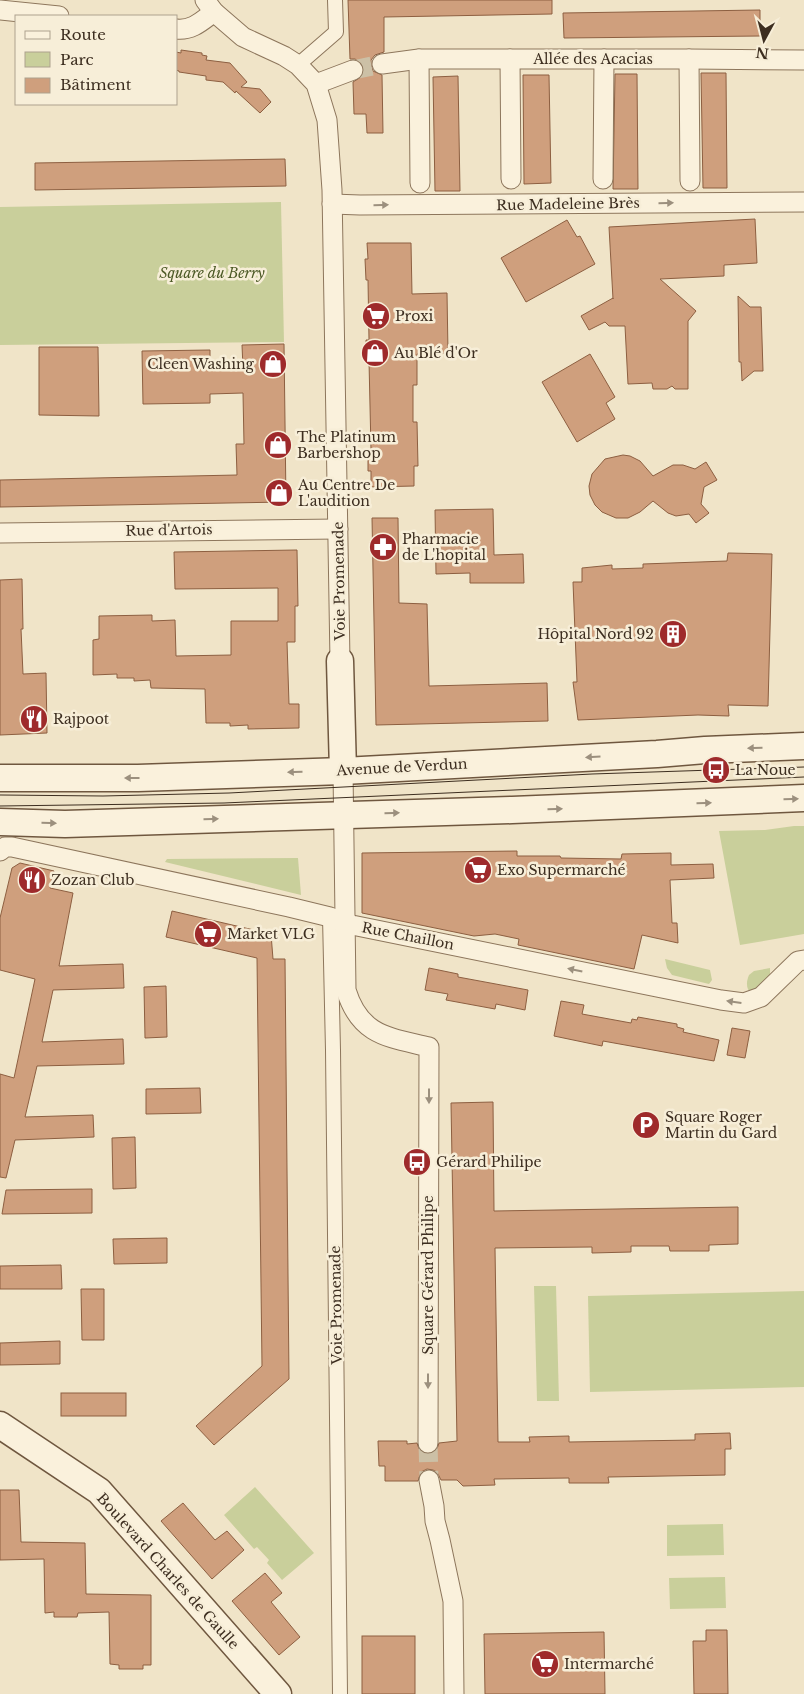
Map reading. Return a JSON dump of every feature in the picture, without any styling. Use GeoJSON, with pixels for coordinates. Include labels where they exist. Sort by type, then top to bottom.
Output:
{"type":"FeatureCollection","features":[{"type":"Feature","properties":{"kind":"main road","name":"Voie Promenade"},"geometry":{"type":"LineString","coordinates":[[340,660],[344,771]]}},
{"type":"Feature","properties":{"kind":"main road","name":"Avenue de Verdun"},"geometry":{"type":"LineString","coordinates":[[0,778],[138,778],[344,771],[804,746]]}},
{"type":"Feature","properties":{"kind":"main road"},"geometry":{"type":"LineString","coordinates":[[0,822],[65,824],[637,806],[804,798]]}},
{"type":"Feature","properties":{"kind":"main road","name":"Boulevard Charles de Gaulle"},"geometry":{"type":"LineString","coordinates":[[0,1425],[99,1492],[278,1694]]}},
{"type":"Feature","properties":{"kind":"street"},"geometry":{"type":"LineString","coordinates":[[298,65],[336,32],[335,0]]}},
{"type":"Feature","properties":{"kind":"street"},"geometry":{"type":"LineString","coordinates":[[178,29],[184,30],[195,26],[210,6],[242,37],[284,56],[298,65],[316,84],[353,70]]}},
{"type":"Feature","properties":{"kind":"street"},"geometry":{"type":"LineString","coordinates":[[0,10],[49,15]]}},
{"type":"Feature","properties":{"kind":"street"},"geometry":{"type":"LineString","coordinates":[[419,59],[420,183]]}},
{"type":"Feature","properties":{"kind":"street","name":"Allée des Acacias"},"geometry":{"type":"LineString","coordinates":[[382,64],[419,59],[804,60]]}},
{"type":"Feature","properties":{"kind":"street"},"geometry":{"type":"LineString","coordinates":[[510,59],[511,179]]}},
{"type":"Feature","properties":{"kind":"street"},"geometry":{"type":"LineString","coordinates":[[603,179],[604,59]]}},
{"type":"Feature","properties":{"kind":"street"},"geometry":{"type":"LineString","coordinates":[[689,59],[690,181]]}},
{"type":"Feature","properties":{"kind":"street","name":"Voie Promenade"},"geometry":{"type":"LineString","coordinates":[[316,84],[327,120],[332,204],[340,660]]}},
{"type":"Feature","properties":{"kind":"street","name":"Rue Madeleine Brès"},"geometry":{"type":"LineString","coordinates":[[332,204],[360,206],[804,202]]}},
{"type":"Feature","properties":{"kind":"street","name":"Rue d'Artois"},"geometry":{"type":"LineString","coordinates":[[0,532],[338,528]]}},
{"type":"Feature","properties":{"kind":"street","name":"Voie Promenade"},"geometry":{"type":"LineString","coordinates":[[340,1694],[333,1050],[344,771]]}},
{"type":"Feature","properties":{"kind":"street","name":"Rue Chaillon"},"geometry":{"type":"LineString","coordinates":[[0,851],[5,847],[12,846],[187,884],[337,919],[352,925],[744,1003],[760,997],[798,961],[804,960]]}},
{"type":"Feature","properties":{"kind":"street","name":"Square Gérard Philipe"},"geometry":{"type":"LineString","coordinates":[[337,919],[346,990],[350,1004],[357,1016],[366,1025],[380,1034],[429,1047],[428,1443]]}},
{"type":"Feature","properties":{"kind":"street"},"geometry":{"type":"LineString","coordinates":[[428,1480],[453,1601],[454,1694]]}},
{"type":"Feature","properties":{"kind":"green space","name":"Square du Berry"},"geometry":{"type":"Polygon","coordinates":[[[281,202],[284,342],[0,345],[0,207],[281,202]]]}},
{"type":"Feature","properties":{"kind":"green space"},"geometry":{"type":"Polygon","coordinates":[[[804,826],[804,934],[740,945],[719,831],[765,830],[804,826]]]}},
{"type":"Feature","properties":{"kind":"green space"},"geometry":{"type":"Polygon","coordinates":[[[298,858],[301,895],[165,862],[167,859],[298,858]]]}},
{"type":"Feature","properties":{"kind":"green space"},"geometry":{"type":"Polygon","coordinates":[[[665,959],[710,970],[712,980],[709,984],[672,975],[667,968],[665,959]]]}},
{"type":"Feature","properties":{"kind":"green space"},"geometry":{"type":"Polygon","coordinates":[[[770,968],[770,982],[751,994],[747,985],[749,975],[754,971],[770,968]]]}},
{"type":"Feature","properties":{"kind":"green space"},"geometry":{"type":"Polygon","coordinates":[[[534,1286],[556,1286],[559,1401],[537,1401],[534,1286]]]}},
{"type":"Feature","properties":{"kind":"green space"},"geometry":{"type":"Polygon","coordinates":[[[804,1291],[804,1387],[590,1392],[588,1296],[804,1291]]]}},
{"type":"Feature","properties":{"kind":"green space"},"geometry":{"type":"Polygon","coordinates":[[[255,1487],[314,1553],[282,1580],[267,1563],[269,1560],[257,1547],[254,1549],[224,1515],[255,1487]]]}},
{"type":"Feature","properties":{"kind":"green space"},"geometry":{"type":"Polygon","coordinates":[[[723,1524],[724,1555],[667,1556],[667,1525],[723,1524]]]}},
{"type":"Feature","properties":{"kind":"green space"},"geometry":{"type":"Polygon","coordinates":[[[725,1577],[726,1608],[670,1609],[669,1578],[725,1577]]]}},
{"type":"Feature","properties":{"kind":"building"},"geometry":{"type":"Polygon","coordinates":[[[348,0],[552,0],[552,14],[384,17],[384,52],[375,55],[371,60],[373,71],[382,75],[383,133],[367,133],[366,114],[354,114],[353,82],[361,77],[364,66],[355,59],[350,59],[348,0]]]}},
{"type":"Feature","properties":{"kind":"building"},"geometry":{"type":"Polygon","coordinates":[[[760,10],[760,36],[564,38],[563,13],[760,10]]]}},
{"type":"Feature","properties":{"kind":"building"},"geometry":{"type":"Polygon","coordinates":[[[181,50],[202,53],[202,55],[207,56],[206,60],[230,63],[247,82],[241,87],[260,89],[271,102],[260,113],[223,82],[206,80],[206,76],[179,72],[178,52],[181,53],[181,50]]]}},
{"type":"Feature","properties":{"kind":"building"},"geometry":{"type":"Polygon","coordinates":[[[701,73],[726,73],[727,188],[703,188],[701,73]]]}},
{"type":"Feature","properties":{"kind":"building"},"geometry":{"type":"Polygon","coordinates":[[[615,74],[637,74],[638,189],[613,189],[615,74]]]}},
{"type":"Feature","properties":{"kind":"building"},"geometry":{"type":"Polygon","coordinates":[[[523,75],[549,75],[551,183],[524,184],[523,75]]]}},
{"type":"Feature","properties":{"kind":"building"},"geometry":{"type":"Polygon","coordinates":[[[458,76],[460,191],[435,191],[433,77],[458,76]]]}},
{"type":"Feature","properties":{"kind":"building"},"geometry":{"type":"Polygon","coordinates":[[[285,159],[286,186],[35,190],[35,163],[285,159]]]}},
{"type":"Feature","properties":{"kind":"building"},"geometry":{"type":"Polygon","coordinates":[[[755,219],[757,263],[724,265],[724,276],[660,279],[696,311],[688,321],[688,389],[675,389],[672,386],[667,389],[653,389],[652,383],[628,384],[625,326],[609,326],[605,322],[589,330],[581,316],[613,298],[609,227],[755,219]]]}},
{"type":"Feature","properties":{"kind":"building"},"geometry":{"type":"Polygon","coordinates":[[[567,220],[577,237],[580,236],[595,264],[526,302],[501,258],[567,220]]]}},
{"type":"Feature","properties":{"kind":"building"},"geometry":{"type":"Polygon","coordinates":[[[367,243],[411,243],[412,294],[447,293],[448,353],[417,354],[417,385],[413,385],[413,422],[417,422],[418,466],[414,466],[414,486],[371,487],[371,471],[368,471],[368,450],[371,450],[369,361],[367,361],[366,340],[369,340],[368,280],[366,280],[365,259],[368,259],[367,243]]]}},
{"type":"Feature","properties":{"kind":"building"},"geometry":{"type":"Polygon","coordinates":[[[738,296],[750,307],[761,307],[763,371],[754,371],[742,381],[741,362],[739,362],[738,296]]]}},
{"type":"Feature","properties":{"kind":"building"},"geometry":{"type":"Polygon","coordinates":[[[284,344],[286,502],[0,507],[0,480],[237,475],[236,444],[244,444],[243,393],[210,394],[210,403],[143,404],[142,351],[210,350],[210,369],[243,368],[242,345],[284,344]]]}},
{"type":"Feature","properties":{"kind":"building"},"geometry":{"type":"Polygon","coordinates":[[[39,347],[98,347],[99,416],[39,415],[39,347]]]}},
{"type":"Feature","properties":{"kind":"building"},"geometry":{"type":"Polygon","coordinates":[[[590,354],[615,397],[606,403],[615,419],[577,442],[542,382],[590,354]]]}},
{"type":"Feature","properties":{"kind":"building"},"geometry":{"type":"Polygon","coordinates":[[[623,455],[640,461],[653,476],[673,465],[683,465],[695,469],[706,462],[717,480],[704,487],[701,504],[709,513],[696,523],[689,514],[676,516],[668,513],[653,501],[640,512],[628,518],[616,518],[602,512],[595,505],[590,495],[589,486],[592,474],[605,459],[623,455]]]}},
{"type":"Feature","properties":{"kind":"building"},"geometry":{"type":"Polygon","coordinates":[[[493,509],[494,555],[523,554],[524,583],[470,583],[470,573],[436,574],[435,510],[493,509]]]}},
{"type":"Feature","properties":{"kind":"building"},"geometry":{"type":"Polygon","coordinates":[[[372,518],[398,518],[399,603],[427,604],[429,686],[547,683],[548,721],[376,725],[372,518]]]}},
{"type":"Feature","properties":{"kind":"building"},"geometry":{"type":"Polygon","coordinates":[[[297,550],[298,606],[295,606],[295,642],[287,642],[289,704],[299,704],[299,728],[248,729],[248,725],[230,726],[230,723],[206,723],[205,689],[151,688],[150,680],[134,681],[134,678],[117,678],[117,674],[93,675],[93,640],[99,639],[99,616],[152,615],[152,621],[175,620],[176,656],[231,655],[231,621],[278,621],[278,588],[175,589],[174,552],[297,550]]]}},
{"type":"Feature","properties":{"kind":"building","name":"Hôpital Nord 92"},"geometry":{"type":"Polygon","coordinates":[[[728,553],[772,554],[768,706],[728,705],[729,716],[698,715],[578,720],[573,682],[577,682],[573,582],[582,582],[582,568],[612,565],[612,569],[643,568],[643,564],[727,561],[728,553]]]}},
{"type":"Feature","properties":{"kind":"building"},"geometry":{"type":"Polygon","coordinates":[[[22,579],[23,629],[21,629],[23,674],[46,673],[47,733],[0,735],[0,580],[22,579]]]}},
{"type":"Feature","properties":{"kind":"building"},"geometry":{"type":"Polygon","coordinates":[[[517,851],[517,856],[621,859],[622,854],[671,853],[671,865],[713,864],[714,878],[670,880],[672,923],[677,923],[678,943],[642,935],[634,969],[518,945],[519,939],[495,934],[474,936],[362,913],[362,853],[517,851]]]}},
{"type":"Feature","properties":{"kind":"building"},"geometry":{"type":"Polygon","coordinates":[[[20,863],[54,871],[50,888],[73,893],[59,966],[123,964],[124,988],[53,990],[42,1042],[123,1039],[124,1064],[37,1066],[25,1117],[93,1115],[94,1137],[15,1140],[6,1178],[0,1177],[0,1074],[14,1078],[35,979],[0,970],[0,918],[12,868],[20,863]]]}},
{"type":"Feature","properties":{"kind":"building"},"geometry":{"type":"Polygon","coordinates":[[[172,911],[271,934],[273,959],[285,959],[289,1379],[214,1445],[196,1426],[262,1366],[257,958],[166,937],[172,911]]]}},
{"type":"Feature","properties":{"kind":"building"},"geometry":{"type":"Polygon","coordinates":[[[429,968],[458,974],[458,977],[528,990],[525,1010],[496,1004],[495,1009],[446,1000],[448,994],[425,990],[429,968]]]}},
{"type":"Feature","properties":{"kind":"building"},"geometry":{"type":"Polygon","coordinates":[[[166,986],[167,1037],[145,1038],[144,987],[166,986]]]}},
{"type":"Feature","properties":{"kind":"building"},"geometry":{"type":"Polygon","coordinates":[[[561,1001],[584,1005],[582,1014],[631,1023],[632,1019],[637,1020],[638,1017],[677,1024],[677,1027],[684,1029],[683,1032],[719,1040],[714,1061],[603,1041],[602,1046],[554,1036],[561,1001]]]}},
{"type":"Feature","properties":{"kind":"building"},"geometry":{"type":"Polygon","coordinates":[[[732,1028],[750,1031],[745,1058],[727,1055],[732,1028]]]}},
{"type":"Feature","properties":{"kind":"building"},"geometry":{"type":"Polygon","coordinates":[[[200,1088],[201,1113],[146,1114],[146,1089],[200,1088]]]}},
{"type":"Feature","properties":{"kind":"building"},"geometry":{"type":"Polygon","coordinates":[[[493,1102],[494,1211],[738,1207],[738,1244],[709,1245],[709,1251],[670,1251],[669,1246],[631,1246],[631,1252],[592,1253],[592,1247],[495,1248],[498,1442],[530,1442],[529,1437],[569,1436],[569,1442],[695,1440],[695,1434],[730,1433],[731,1449],[725,1449],[725,1475],[608,1477],[609,1483],[569,1483],[569,1478],[494,1479],[495,1485],[463,1486],[457,1480],[441,1480],[437,1472],[427,1469],[421,1472],[418,1481],[385,1481],[385,1466],[379,1466],[378,1441],[407,1441],[407,1444],[417,1443],[422,1452],[428,1454],[437,1449],[439,1443],[457,1441],[451,1103],[493,1102]]]}},
{"type":"Feature","properties":{"kind":"building"},"geometry":{"type":"Polygon","coordinates":[[[135,1137],[136,1188],[113,1189],[112,1138],[135,1137]]]}},
{"type":"Feature","properties":{"kind":"building"},"geometry":{"type":"Polygon","coordinates":[[[92,1189],[92,1213],[2,1214],[6,1190],[92,1189]]]}},
{"type":"Feature","properties":{"kind":"building"},"geometry":{"type":"Polygon","coordinates":[[[167,1238],[167,1263],[114,1264],[113,1239],[167,1238]]]}},
{"type":"Feature","properties":{"kind":"building"},"geometry":{"type":"Polygon","coordinates":[[[61,1265],[62,1289],[0,1289],[0,1266],[61,1265]]]}},
{"type":"Feature","properties":{"kind":"building"},"geometry":{"type":"Polygon","coordinates":[[[81,1289],[104,1289],[104,1340],[82,1340],[81,1289]]]}},
{"type":"Feature","properties":{"kind":"building"},"geometry":{"type":"Polygon","coordinates":[[[60,1341],[60,1364],[0,1365],[0,1343],[60,1341]]]}},
{"type":"Feature","properties":{"kind":"building"},"geometry":{"type":"Polygon","coordinates":[[[61,1393],[126,1393],[126,1416],[61,1416],[61,1393]]]}},
{"type":"Feature","properties":{"kind":"building"},"geometry":{"type":"Polygon","coordinates":[[[0,1490],[19,1490],[21,1542],[85,1543],[86,1594],[151,1595],[151,1665],[143,1665],[143,1669],[119,1669],[119,1665],[110,1664],[109,1612],[78,1613],[77,1617],[54,1617],[54,1612],[45,1613],[44,1559],[0,1560],[0,1490]]]}},
{"type":"Feature","properties":{"kind":"building"},"geometry":{"type":"Polygon","coordinates":[[[183,1503],[215,1540],[227,1531],[244,1550],[212,1579],[161,1521],[183,1503]]]}},
{"type":"Feature","properties":{"kind":"building"},"geometry":{"type":"Polygon","coordinates":[[[265,1573],[282,1593],[271,1602],[300,1637],[279,1655],[232,1601],[265,1573]]]}},
{"type":"Feature","properties":{"kind":"building"},"geometry":{"type":"Polygon","coordinates":[[[706,1630],[727,1630],[728,1694],[694,1694],[693,1641],[706,1641],[706,1630]]]}},
{"type":"Feature","properties":{"kind":"building","name":"Intermarché"},"geometry":{"type":"Polygon","coordinates":[[[604,1632],[605,1694],[485,1694],[484,1634],[604,1632]]]}},
{"type":"Feature","properties":{"kind":"building"},"geometry":{"type":"Polygon","coordinates":[[[362,1636],[415,1636],[415,1694],[362,1694],[362,1636]]]}},
{"type":"Feature","properties":{"kind":"tunnel"},"geometry":{"type":"LineString","coordinates":[[353,70],[382,64]]}},
{"type":"Feature","properties":{"kind":"tunnel"},"geometry":{"type":"LineString","coordinates":[[428,1443],[429,1480]]}},
{"type":"Feature","properties":{"kind":"tram line"},"geometry":{"type":"LineString","coordinates":[[0,795],[103,796],[229,793],[592,774],[804,767]]}},
{"type":"Feature","properties":{"kind":"tram line"},"geometry":{"type":"LineString","coordinates":[[0,806],[224,803],[804,777]]}},
{"type":"Feature","properties":{"kind":"place","name":"Proxi"},"geometry":{"type":"Point","coordinates":[376,316]}},
{"type":"Feature","properties":{"kind":"place","name":"Au Blé d'Or"},"geometry":{"type":"Point","coordinates":[375,353]}},
{"type":"Feature","properties":{"kind":"place","name":"Cleen Washing"},"geometry":{"type":"Point","coordinates":[273,364]}},
{"type":"Feature","properties":{"kind":"place","name":"The Platinum Barbershop"},"geometry":{"type":"Point","coordinates":[278,445]}},
{"type":"Feature","properties":{"kind":"place","name":"Au Centre De L'audition"},"geometry":{"type":"Point","coordinates":[279,493]}},
{"type":"Feature","properties":{"kind":"place","name":"Pharmacie de L'hopital"},"geometry":{"type":"Point","coordinates":[383,547]}},
{"type":"Feature","properties":{"kind":"place","name":"Hôpital Nord 92"},"geometry":{"type":"Point","coordinates":[673,634]}},
{"type":"Feature","properties":{"kind":"place","name":"Rajpoot"},"geometry":{"type":"Point","coordinates":[34,719]}},
{"type":"Feature","properties":{"kind":"place","name":"La Noue"},"geometry":{"type":"Point","coordinates":[716,770]}},
{"type":"Feature","properties":{"kind":"place","name":"Exo Supermarché"},"geometry":{"type":"Point","coordinates":[478,870]}},
{"type":"Feature","properties":{"kind":"place","name":"Zozan Club"},"geometry":{"type":"Point","coordinates":[32,880]}},
{"type":"Feature","properties":{"kind":"place","name":"Market VLG"},"geometry":{"type":"Point","coordinates":[208,934]}},
{"type":"Feature","properties":{"kind":"place","name":"Square Roger Martin du Gard"},"geometry":{"type":"Point","coordinates":[646,1125]}},
{"type":"Feature","properties":{"kind":"place","name":"Gérard Philipe"},"geometry":{"type":"Point","coordinates":[417,1162]}},
{"type":"Feature","properties":{"kind":"place","name":"Intermarché"},"geometry":{"type":"Point","coordinates":[545,1664]}}]}
